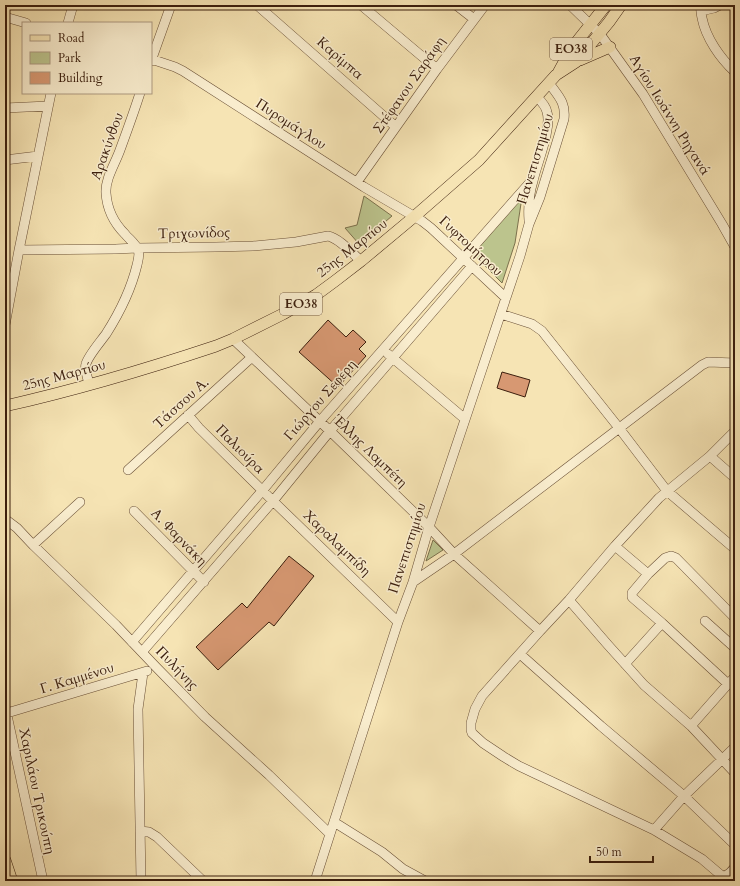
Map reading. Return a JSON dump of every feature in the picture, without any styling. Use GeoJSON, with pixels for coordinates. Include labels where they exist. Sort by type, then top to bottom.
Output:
{"type":"FeatureCollection","features":[{"type":"Feature","properties":{"kind":"main road","name":"ΕΟ38"},"geometry":{"type":"LineString","coordinates":[[553,79],[571,49],[606,5]]}},
{"type":"Feature","properties":{"kind":"main road","name":"ΕΟ38"},"geometry":{"type":"LineString","coordinates":[[553,79],[576,62],[600,34],[621,5]]}},
{"type":"Feature","properties":{"kind":"main road"},"geometry":{"type":"LineString","coordinates":[[576,62],[610,47]]}},
{"type":"Feature","properties":{"kind":"main road","name":"25ης Μαρτίου"},"geometry":{"type":"LineString","coordinates":[[5,406],[42,398],[186,356],[233,340],[284,314],[316,295],[361,261],[479,160],[553,79]]}},
{"type":"Feature","properties":{"kind":"main road"},"geometry":{"type":"LineString","coordinates":[[5,860],[12,881]]}},
{"type":"Feature","properties":{"kind":"street"},"geometry":{"type":"LineString","coordinates":[[68,22],[73,5]]}},
{"type":"Feature","properties":{"kind":"street"},"geometry":{"type":"LineString","coordinates":[[152,57],[171,5]]}},
{"type":"Feature","properties":{"kind":"street","name":"Καρίμπα"},"geometry":{"type":"LineString","coordinates":[[257,5],[268,8],[396,127]]}},
{"type":"Feature","properties":{"kind":"street"},"geometry":{"type":"LineString","coordinates":[[361,5],[437,69]]}},
{"type":"Feature","properties":{"kind":"street"},"geometry":{"type":"LineString","coordinates":[[456,5],[474,19]]}},
{"type":"Feature","properties":{"kind":"street","name":"Στέφανου Σαράφη"},"geometry":{"type":"LineString","coordinates":[[357,182],[437,69],[485,5]]}},
{"type":"Feature","properties":{"kind":"street","name":"Αγίου Ιωάννη Ρηγανά"},"geometry":{"type":"LineString","coordinates":[[570,5],[600,34],[643,94],[735,247]]}},
{"type":"Feature","properties":{"kind":"street"},"geometry":{"type":"LineString","coordinates":[[720,5],[714,8],[701,8],[702,18],[715,49],[735,72]]}},
{"type":"Feature","properties":{"kind":"street"},"geometry":{"type":"LineString","coordinates":[[5,17],[22,22]]}},
{"type":"Feature","properties":{"kind":"street","name":"Πυρομάγλου"},"geometry":{"type":"LineString","coordinates":[[152,60],[175,67],[182,71],[357,182],[415,216]]}},
{"type":"Feature","properties":{"kind":"street","name":"Πανεπιστημίου"},"geometry":{"type":"LineString","coordinates":[[315,881],[398,622],[413,582],[429,527],[501,314],[529,224],[540,197],[564,119],[565,109],[553,79]]}},
{"type":"Feature","properties":{"kind":"street"},"geometry":{"type":"LineString","coordinates":[[5,325],[51,94]]}},
{"type":"Feature","properties":{"kind":"street","name":"Αρακύνθου"},"geometry":{"type":"LineString","coordinates":[[137,248],[112,217],[106,192],[108,180],[120,151],[140,94]]}},
{"type":"Feature","properties":{"kind":"street","name":"Πανεπιστημίου"},"geometry":{"type":"LineString","coordinates":[[529,224],[529,202],[533,179],[548,125],[548,112],[537,97]]}},
{"type":"Feature","properties":{"kind":"street"},"geometry":{"type":"LineString","coordinates":[[5,108],[48,106]]}},
{"type":"Feature","properties":{"kind":"street"},"geometry":{"type":"LineString","coordinates":[[5,160],[38,156]]}},
{"type":"Feature","properties":{"kind":"street","name":"Γιώργου Σεφέρη"},"geometry":{"type":"LineString","coordinates":[[132,642],[320,421],[533,179]]}},
{"type":"Feature","properties":{"kind":"street","name":"Γυφτομήτρου"},"geometry":{"type":"LineString","coordinates":[[415,216],[431,228],[506,298]]}},
{"type":"Feature","properties":{"kind":"street","name":"Τριχωνίδος"},"geometry":{"type":"LineString","coordinates":[[19,250],[253,246],[296,242],[328,236],[337,240],[361,261]]}},
{"type":"Feature","properties":{"kind":"street"},"geometry":{"type":"LineString","coordinates":[[89,384],[86,372],[86,363],[106,334],[126,299],[137,265],[139,253],[137,248]]}},
{"type":"Feature","properties":{"kind":"street","name":"Γιώργου Σεφέρη"},"geometry":{"type":"LineString","coordinates":[[142,652],[204,582],[330,431],[472,266]]}},
{"type":"Feature","properties":{"kind":"street"},"geometry":{"type":"LineString","coordinates":[[501,314],[532,324],[542,331],[667,491],[735,549]]}},
{"type":"Feature","properties":{"kind":"street","name":"Έλλης Λαμπέτη"},"geometry":{"type":"LineString","coordinates":[[233,340],[320,421],[429,527],[454,554],[540,631]]}},
{"type":"Feature","properties":{"kind":"street"},"geometry":{"type":"LineString","coordinates":[[383,349],[465,420]]}},
{"type":"Feature","properties":{"kind":"street","name":"Τάσσου Α."},"geometry":{"type":"LineString","coordinates":[[128,470],[252,357]]}},
{"type":"Feature","properties":{"kind":"street"},"geometry":{"type":"LineString","coordinates":[[413,582],[454,554],[702,365],[708,362],[735,363]]}},
{"type":"Feature","properties":{"kind":"street","name":"Παλιούρα"},"geometry":{"type":"LineString","coordinates":[[188,415],[199,428],[273,501]]}},
{"type":"Feature","properties":{"kind":"street"},"geometry":{"type":"LineString","coordinates":[[735,431],[710,456],[659,498],[615,546],[570,600],[490,687],[478,703],[471,723],[472,733],[484,743],[519,766],[654,830],[702,859],[722,876],[729,874],[735,867]]}},
{"type":"Feature","properties":{"kind":"street"},"geometry":{"type":"LineString","coordinates":[[710,456],[735,478]]}},
{"type":"Feature","properties":{"kind":"street","name":"Χαραλαμπίδη"},"geometry":{"type":"LineString","coordinates":[[273,501],[398,622]]}},
{"type":"Feature","properties":{"kind":"street"},"geometry":{"type":"LineString","coordinates":[[33,546],[80,502]]}},
{"type":"Feature","properties":{"kind":"street","name":"Α. Φαρνάκη"},"geometry":{"type":"LineString","coordinates":[[134,511],[204,582]]}},
{"type":"Feature","properties":{"kind":"street","name":"Πυλήνης"},"geometry":{"type":"LineString","coordinates":[[5,519],[17,528],[33,546],[116,625],[205,717],[269,775],[330,834]]}},
{"type":"Feature","properties":{"kind":"street"},"geometry":{"type":"LineString","coordinates":[[615,546],[648,574]]}},
{"type":"Feature","properties":{"kind":"street"},"geometry":{"type":"LineString","coordinates":[[728,684],[632,597],[632,593],[648,574],[665,558],[674,557],[735,618]]}},
{"type":"Feature","properties":{"kind":"street"},"geometry":{"type":"LineString","coordinates":[[570,600],[644,685],[691,726],[735,773]]}},
{"type":"Feature","properties":{"kind":"street"},"geometry":{"type":"LineString","coordinates":[[705,621],[735,648]]}},
{"type":"Feature","properties":{"kind":"street"},"geometry":{"type":"LineString","coordinates":[[625,664],[662,623]]}},
{"type":"Feature","properties":{"kind":"street"},"geometry":{"type":"LineString","coordinates":[[520,654],[601,726],[684,796],[735,845]]}},
{"type":"Feature","properties":{"kind":"street","name":"Γ. Καμμένου"},"geometry":{"type":"LineString","coordinates":[[6,710],[142,673],[156,667]]}},
{"type":"Feature","properties":{"kind":"street"},"geometry":{"type":"LineString","coordinates":[[141,881],[138,709],[142,673]]}},
{"type":"Feature","properties":{"kind":"street"},"geometry":{"type":"LineString","coordinates":[[691,726],[735,677]]}},
{"type":"Feature","properties":{"kind":"street","name":"Χαριλάου Τρικούπη"},"geometry":{"type":"LineString","coordinates":[[6,710],[43,881]]}},
{"type":"Feature","properties":{"kind":"street"},"geometry":{"type":"LineString","coordinates":[[654,830],[684,796],[735,747]]}},
{"type":"Feature","properties":{"kind":"street"},"geometry":{"type":"LineString","coordinates":[[334,822],[382,852],[403,869],[425,881]]}},
{"type":"Feature","properties":{"kind":"street"},"geometry":{"type":"LineString","coordinates":[[140,832],[150,832],[158,837],[203,881]]}},
{"type":"Feature","properties":{"kind":"green space"},"geometry":{"type":"Polygon","coordinates":[[[364,196],[392,216],[359,244],[345,228],[357,225],[364,196]]]}},
{"type":"Feature","properties":{"kind":"green space"},"geometry":{"type":"Polygon","coordinates":[[[522,197],[515,243],[502,283],[473,254],[522,197]]]}},
{"type":"Feature","properties":{"kind":"green space"},"geometry":{"type":"Polygon","coordinates":[[[433,540],[443,550],[426,561],[433,540]]]}},
{"type":"Feature","properties":{"kind":"building"},"geometry":{"type":"Polygon","coordinates":[[[328,320],[346,337],[353,330],[366,342],[359,349],[366,356],[338,387],[299,352],[328,320]]]}},
{"type":"Feature","properties":{"kind":"building"},"geometry":{"type":"Polygon","coordinates":[[[502,372],[530,380],[525,397],[497,388],[502,372]]]}},
{"type":"Feature","properties":{"kind":"building"},"geometry":{"type":"Polygon","coordinates":[[[289,556],[314,576],[274,626],[269,622],[218,670],[196,647],[242,603],[247,608],[289,556]]]}}]}
